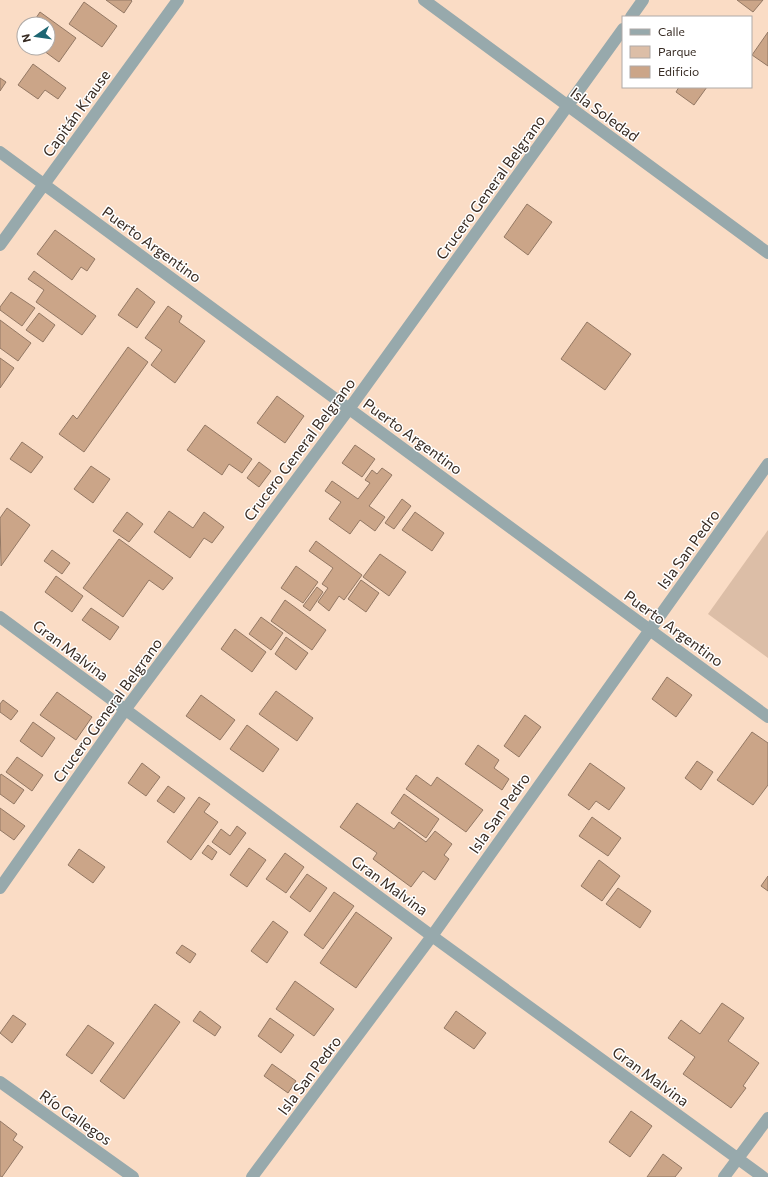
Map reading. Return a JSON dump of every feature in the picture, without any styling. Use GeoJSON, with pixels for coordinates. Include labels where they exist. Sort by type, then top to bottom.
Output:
{"type":"FeatureCollection","features":[{"type":"Feature","properties":{"kind":"street","name":"Capitán Krause"},"geometry":{"type":"LineString","coordinates":[[0,245],[178,0]]}},
{"type":"Feature","properties":{"kind":"street","name":"Isla Soledad"},"geometry":{"type":"LineString","coordinates":[[424,0],[768,253]]}},
{"type":"Feature","properties":{"kind":"street"},"geometry":{"type":"LineString","coordinates":[[632,16],[643,0]]}},
{"type":"Feature","properties":{"kind":"street","name":"Crucero General Belgrano"},"geometry":{"type":"LineString","coordinates":[[0,888],[125,710],[349,409],[622,30]]}},
{"type":"Feature","properties":{"kind":"street","name":"Puerto Argentino"},"geometry":{"type":"LineString","coordinates":[[0,152],[768,717]]}},
{"type":"Feature","properties":{"kind":"street","name":"Isla San Pedro"},"geometry":{"type":"LineString","coordinates":[[252,1177],[432,936],[768,464]]}},
{"type":"Feature","properties":{"kind":"street","name":"Gran Malvina"},"geometry":{"type":"LineString","coordinates":[[0,617],[432,936],[763,1177]]}},
{"type":"Feature","properties":{"kind":"street","name":"Río Gallegos"},"geometry":{"type":"LineString","coordinates":[[0,1082],[133,1177]]}},
{"type":"Feature","properties":{"kind":"street"},"geometry":{"type":"LineString","coordinates":[[724,1177],[768,1118]]}},
{"type":"Feature","properties":{"kind":"green space"},"geometry":{"type":"Polygon","coordinates":[[[768,530],[768,658],[708,614],[768,530]]]}},
{"type":"Feature","properties":{"kind":"building"},"geometry":{"type":"Polygon","coordinates":[[[106,0],[131,0],[132,1],[124,13],[106,0]]]}},
{"type":"Feature","properties":{"kind":"building"},"geometry":{"type":"Polygon","coordinates":[[[737,0],[763,0],[753,12],[737,0]]]}},
{"type":"Feature","properties":{"kind":"building"},"geometry":{"type":"Polygon","coordinates":[[[84,2],[117,26],[102,47],[69,24],[84,2]]]}},
{"type":"Feature","properties":{"kind":"building"},"geometry":{"type":"Polygon","coordinates":[[[40,12],[46,16],[37,16],[40,12]]]}},
{"type":"Feature","properties":{"kind":"building"},"geometry":{"type":"Polygon","coordinates":[[[56,24],[76,38],[59,62],[51,56],[56,56],[56,24]]]}},
{"type":"Feature","properties":{"kind":"building"},"geometry":{"type":"Polygon","coordinates":[[[768,32],[768,66],[752,55],[768,32]]]}},
{"type":"Feature","properties":{"kind":"building"},"geometry":{"type":"Polygon","coordinates":[[[33,64],[66,88],[58,99],[45,90],[38,99],[18,85],[33,64]]]}},
{"type":"Feature","properties":{"kind":"building"},"geometry":{"type":"Polygon","coordinates":[[[0,78],[6,82],[0,91],[0,78]]]}},
{"type":"Feature","properties":{"kind":"building"},"geometry":{"type":"Polygon","coordinates":[[[678,88],[706,88],[694,105],[676,92],[678,88]]]}},
{"type":"Feature","properties":{"kind":"building"},"geometry":{"type":"Polygon","coordinates":[[[527,204],[552,222],[528,255],[504,237],[527,204]]]}},
{"type":"Feature","properties":{"kind":"building"},"geometry":{"type":"Polygon","coordinates":[[[55,230],[95,259],[87,271],[81,267],[72,280],[37,254],[55,230]]]}},
{"type":"Feature","properties":{"kind":"building"},"geometry":{"type":"Polygon","coordinates":[[[34,271],[96,316],[82,335],[36,302],[44,290],[28,279],[34,271]]]}},
{"type":"Feature","properties":{"kind":"building"},"geometry":{"type":"Polygon","coordinates":[[[137,288],[155,302],[137,328],[118,315],[137,288]]]}},
{"type":"Feature","properties":{"kind":"building"},"geometry":{"type":"Polygon","coordinates":[[[11,292],[35,308],[22,326],[0,310],[0,307],[11,292]]]}},
{"type":"Feature","properties":{"kind":"building"},"geometry":{"type":"Polygon","coordinates":[[[168,306],[182,316],[179,322],[205,341],[175,383],[151,365],[162,350],[145,338],[168,306]]]}},
{"type":"Feature","properties":{"kind":"building"},"geometry":{"type":"Polygon","coordinates":[[[39,313],[55,325],[43,342],[26,330],[39,313]]]}},
{"type":"Feature","properties":{"kind":"building"},"geometry":{"type":"Polygon","coordinates":[[[0,320],[31,343],[18,361],[0,348],[0,320]]]}},
{"type":"Feature","properties":{"kind":"building"},"geometry":{"type":"Polygon","coordinates":[[[587,322],[631,354],[605,390],[561,359],[587,322]]]}},
{"type":"Feature","properties":{"kind":"building"},"geometry":{"type":"Polygon","coordinates":[[[128,347],[148,362],[84,452],[59,434],[73,415],[77,419],[128,347]]]}},
{"type":"Feature","properties":{"kind":"building"},"geometry":{"type":"Polygon","coordinates":[[[0,358],[14,368],[0,388],[0,358]]]}},
{"type":"Feature","properties":{"kind":"building"},"geometry":{"type":"Polygon","coordinates":[[[277,396],[304,416],[285,443],[257,423],[277,396]]]}},
{"type":"Feature","properties":{"kind":"building"},"geometry":{"type":"Polygon","coordinates":[[[205,425],[252,459],[242,473],[229,464],[222,475],[187,450],[205,425]]]}},
{"type":"Feature","properties":{"kind":"building"},"geometry":{"type":"Polygon","coordinates":[[[22,442],[43,457],[31,473],[10,459],[22,442]]]}},
{"type":"Feature","properties":{"kind":"building"},"geometry":{"type":"Polygon","coordinates":[[[355,445],[375,459],[362,477],[342,463],[355,445]]]}},
{"type":"Feature","properties":{"kind":"building"},"geometry":{"type":"Polygon","coordinates":[[[259,462],[271,471],[259,487],[247,478],[259,462]]]}},
{"type":"Feature","properties":{"kind":"building"},"geometry":{"type":"Polygon","coordinates":[[[91,466],[110,479],[93,503],[74,489],[91,466]]]}},
{"type":"Feature","properties":{"kind":"building"},"geometry":{"type":"Polygon","coordinates":[[[382,468],[392,475],[369,506],[385,517],[375,531],[360,520],[350,534],[329,519],[341,502],[325,491],[332,481],[358,499],[370,483],[365,480],[372,470],[377,474],[382,468]]]}},
{"type":"Feature","properties":{"kind":"building"},"geometry":{"type":"Polygon","coordinates":[[[402,499],[411,506],[394,529],[385,523],[402,499]]]}},
{"type":"Feature","properties":{"kind":"building"},"geometry":{"type":"Polygon","coordinates":[[[7,508],[30,525],[1,566],[0,518],[7,508]]]}},
{"type":"Feature","properties":{"kind":"building"},"geometry":{"type":"Polygon","coordinates":[[[169,511],[193,528],[204,512],[224,527],[212,543],[204,538],[190,558],[154,532],[169,511]]]}},
{"type":"Feature","properties":{"kind":"building"},"geometry":{"type":"Polygon","coordinates":[[[127,512],[143,524],[129,542],[113,531],[127,512]]]}},
{"type":"Feature","properties":{"kind":"building"},"geometry":{"type":"Polygon","coordinates":[[[415,512],[444,533],[432,551],[402,530],[415,512]]]}},
{"type":"Feature","properties":{"kind":"building"},"geometry":{"type":"Polygon","coordinates":[[[119,539],[173,578],[163,590],[149,580],[123,617],[83,588],[119,539]]]}},
{"type":"Feature","properties":{"kind":"building"},"geometry":{"type":"Polygon","coordinates":[[[316,541],[362,575],[344,600],[339,596],[329,611],[318,602],[328,588],[322,584],[333,568],[309,551],[316,541]]]}},
{"type":"Feature","properties":{"kind":"building"},"geometry":{"type":"Polygon","coordinates":[[[52,550],[70,563],[62,574],[44,561],[52,550]]]}},
{"type":"Feature","properties":{"kind":"building"},"geometry":{"type":"Polygon","coordinates":[[[380,554],[406,572],[389,596],[363,577],[380,554]]]}},
{"type":"Feature","properties":{"kind":"building"},"geometry":{"type":"Polygon","coordinates":[[[296,566],[318,582],[303,603],[281,588],[296,566]]]}},
{"type":"Feature","properties":{"kind":"building"},"geometry":{"type":"Polygon","coordinates":[[[56,576],[83,596],[72,612],[45,592],[56,576]]]}},
{"type":"Feature","properties":{"kind":"building"},"geometry":{"type":"Polygon","coordinates":[[[361,580],[379,593],[366,612],[348,599],[361,580]]]}},
{"type":"Feature","properties":{"kind":"building"},"geometry":{"type":"Polygon","coordinates":[[[317,587],[323,592],[310,611],[303,606],[317,587]]]}},
{"type":"Feature","properties":{"kind":"building"},"geometry":{"type":"Polygon","coordinates":[[[285,600],[326,630],[312,650],[271,621],[285,600]]]}},
{"type":"Feature","properties":{"kind":"building"},"geometry":{"type":"Polygon","coordinates":[[[91,608],[119,627],[110,640],[82,620],[91,608]]]}},
{"type":"Feature","properties":{"kind":"building"},"geometry":{"type":"Polygon","coordinates":[[[261,617],[283,633],[271,650],[249,634],[261,617]]]}},
{"type":"Feature","properties":{"kind":"building"},"geometry":{"type":"Polygon","coordinates":[[[235,629],[266,652],[252,672],[221,649],[235,629]]]}},
{"type":"Feature","properties":{"kind":"building"},"geometry":{"type":"Polygon","coordinates":[[[286,637],[308,653],[296,670],[275,654],[286,637]]]}},
{"type":"Feature","properties":{"kind":"building"},"geometry":{"type":"Polygon","coordinates":[[[667,677],[692,695],[676,717],[652,699],[667,677]]]}},
{"type":"Feature","properties":{"kind":"building"},"geometry":{"type":"Polygon","coordinates":[[[276,691],[313,718],[297,741],[259,714],[276,691]]]}},
{"type":"Feature","properties":{"kind":"building"},"geometry":{"type":"Polygon","coordinates":[[[57,692],[92,717],[76,740],[40,715],[57,692]]]}},
{"type":"Feature","properties":{"kind":"building"},"geometry":{"type":"Polygon","coordinates":[[[201,695],[235,720],[220,740],[186,716],[201,695]]]}},
{"type":"Feature","properties":{"kind":"building"},"geometry":{"type":"Polygon","coordinates":[[[3,700],[18,711],[11,720],[0,712],[0,704],[3,700]]]}},
{"type":"Feature","properties":{"kind":"building"},"geometry":{"type":"Polygon","coordinates":[[[525,715],[541,727],[519,757],[504,746],[525,715]]]}},
{"type":"Feature","properties":{"kind":"building"},"geometry":{"type":"Polygon","coordinates":[[[33,722],[55,738],[42,757],[20,741],[33,722]]]}},
{"type":"Feature","properties":{"kind":"building"},"geometry":{"type":"Polygon","coordinates":[[[247,725],[279,749],[263,772],[230,749],[247,725]]]}},
{"type":"Feature","properties":{"kind":"building"},"geometry":{"type":"Polygon","coordinates":[[[752,732],[768,743],[768,785],[753,805],[717,780],[752,732]]]}},
{"type":"Feature","properties":{"kind":"building"},"geometry":{"type":"Polygon","coordinates":[[[478,745],[499,760],[494,768],[509,779],[502,790],[465,764],[478,745]]]}},
{"type":"Feature","properties":{"kind":"building"},"geometry":{"type":"Polygon","coordinates":[[[17,757],[43,775],[32,791],[6,772],[17,757]]]}},
{"type":"Feature","properties":{"kind":"building"},"geometry":{"type":"Polygon","coordinates":[[[697,761],[713,772],[701,790],[685,778],[697,761]]]}},
{"type":"Feature","properties":{"kind":"building"},"geometry":{"type":"Polygon","coordinates":[[[142,763],[160,777],[146,796],[128,783],[142,763]]]}},
{"type":"Feature","properties":{"kind":"building"},"geometry":{"type":"Polygon","coordinates":[[[590,763],[625,788],[609,810],[596,801],[589,810],[568,795],[590,763]]]}},
{"type":"Feature","properties":{"kind":"building"},"geometry":{"type":"Polygon","coordinates":[[[1,774],[24,790],[14,804],[0,794],[1,774]]]}},
{"type":"Feature","properties":{"kind":"building"},"geometry":{"type":"Polygon","coordinates":[[[416,775],[431,786],[437,777],[483,810],[466,832],[406,789],[416,775]]]}},
{"type":"Feature","properties":{"kind":"building"},"geometry":{"type":"Polygon","coordinates":[[[168,786],[185,798],[174,813],[157,801],[168,786]]]}},
{"type":"Feature","properties":{"kind":"building"},"geometry":{"type":"Polygon","coordinates":[[[404,794],[439,819],[426,838],[391,813],[404,794]]]}},
{"type":"Feature","properties":{"kind":"building"},"geometry":{"type":"Polygon","coordinates":[[[199,797],[210,804],[204,812],[218,822],[191,860],[167,842],[199,797]]]}},
{"type":"Feature","properties":{"kind":"building"},"geometry":{"type":"Polygon","coordinates":[[[357,803],[394,829],[399,822],[426,842],[435,831],[452,844],[444,855],[449,859],[435,880],[423,871],[411,887],[373,859],[377,853],[340,827],[357,803]]]}},
{"type":"Feature","properties":{"kind":"building"},"geometry":{"type":"Polygon","coordinates":[[[0,808],[25,826],[14,840],[0,830],[0,808]]]}},
{"type":"Feature","properties":{"kind":"building"},"geometry":{"type":"Polygon","coordinates":[[[592,817],[621,838],[608,856],[579,836],[592,817]]]}},
{"type":"Feature","properties":{"kind":"building"},"geometry":{"type":"Polygon","coordinates":[[[237,826],[246,833],[230,855],[212,842],[221,829],[230,836],[237,826]]]}},
{"type":"Feature","properties":{"kind":"building"},"geometry":{"type":"Polygon","coordinates":[[[208,845],[217,852],[212,860],[202,853],[208,845]]]}},
{"type":"Feature","properties":{"kind":"building"},"geometry":{"type":"Polygon","coordinates":[[[249,848],[266,860],[247,887],[230,875],[249,848]]]}},
{"type":"Feature","properties":{"kind":"building"},"geometry":{"type":"Polygon","coordinates":[[[79,849],[105,867],[93,883],[68,865],[79,849]]]}},
{"type":"Feature","properties":{"kind":"building"},"geometry":{"type":"Polygon","coordinates":[[[285,853],[304,867],[286,893],[266,879],[285,853]]]}},
{"type":"Feature","properties":{"kind":"building"},"geometry":{"type":"Polygon","coordinates":[[[599,860],[620,876],[602,901],[581,886],[599,860]]]}},
{"type":"Feature","properties":{"kind":"building"},"geometry":{"type":"Polygon","coordinates":[[[307,874],[327,888],[310,912],[290,897],[307,874]]]}},
{"type":"Feature","properties":{"kind":"building"},"geometry":{"type":"Polygon","coordinates":[[[768,876],[768,891],[761,886],[768,876]]]}},
{"type":"Feature","properties":{"kind":"building"},"geometry":{"type":"Polygon","coordinates":[[[618,888],[651,911],[640,928],[606,904],[618,888]]]}},
{"type":"Feature","properties":{"kind":"building"},"geometry":{"type":"Polygon","coordinates":[[[334,892],[354,906],[323,949],[304,935],[334,892]]]}},
{"type":"Feature","properties":{"kind":"building"},"geometry":{"type":"Polygon","coordinates":[[[356,912],[392,938],[356,988],[320,963],[356,912]]]}},
{"type":"Feature","properties":{"kind":"building"},"geometry":{"type":"Polygon","coordinates":[[[273,921],[288,932],[267,963],[251,951],[273,921]]]}},
{"type":"Feature","properties":{"kind":"building"},"geometry":{"type":"Polygon","coordinates":[[[182,945],[196,954],[190,963],[176,953],[182,945]]]}},
{"type":"Feature","properties":{"kind":"building"},"geometry":{"type":"Polygon","coordinates":[[[295,981],[334,1009],[314,1036],[276,1009],[295,981]]]}},
{"type":"Feature","properties":{"kind":"building"},"geometry":{"type":"Polygon","coordinates":[[[722,1003],[744,1018],[728,1041],[759,1063],[743,1086],[746,1088],[731,1108],[683,1074],[695,1057],[668,1038],[681,1020],[700,1034],[722,1003]]]}},
{"type":"Feature","properties":{"kind":"building"},"geometry":{"type":"Polygon","coordinates":[[[155,1004],[180,1022],[124,1099],[100,1081],[155,1004]]]}},
{"type":"Feature","properties":{"kind":"building"},"geometry":{"type":"Polygon","coordinates":[[[200,1011],[221,1027],[215,1036],[193,1021],[200,1011]]]}},
{"type":"Feature","properties":{"kind":"building"},"geometry":{"type":"Polygon","coordinates":[[[456,1011],[486,1033],[474,1049],[444,1028],[456,1011]]]}},
{"type":"Feature","properties":{"kind":"building"},"geometry":{"type":"Polygon","coordinates":[[[13,1015],[26,1024],[12,1043],[0,1033],[13,1015]]]}},
{"type":"Feature","properties":{"kind":"building"},"geometry":{"type":"Polygon","coordinates":[[[270,1018],[294,1035],[281,1053],[258,1036],[270,1018]]]}},
{"type":"Feature","properties":{"kind":"building"},"geometry":{"type":"Polygon","coordinates":[[[88,1025],[114,1043],[92,1074],[66,1055],[88,1025]]]}},
{"type":"Feature","properties":{"kind":"building"},"geometry":{"type":"Polygon","coordinates":[[[272,1064],[296,1081],[288,1093],[264,1076],[272,1064]]]}},
{"type":"Feature","properties":{"kind":"building"},"geometry":{"type":"Polygon","coordinates":[[[631,1111],[652,1126],[630,1157],[609,1142],[631,1111]]]}},
{"type":"Feature","properties":{"kind":"building"},"geometry":{"type":"Polygon","coordinates":[[[0,1121],[17,1134],[13,1140],[23,1147],[2,1177],[0,1176],[0,1121]]]}},
{"type":"Feature","properties":{"kind":"building"},"geometry":{"type":"Polygon","coordinates":[[[663,1154],[682,1168],[675,1177],[647,1177],[663,1154]]]}}]}
